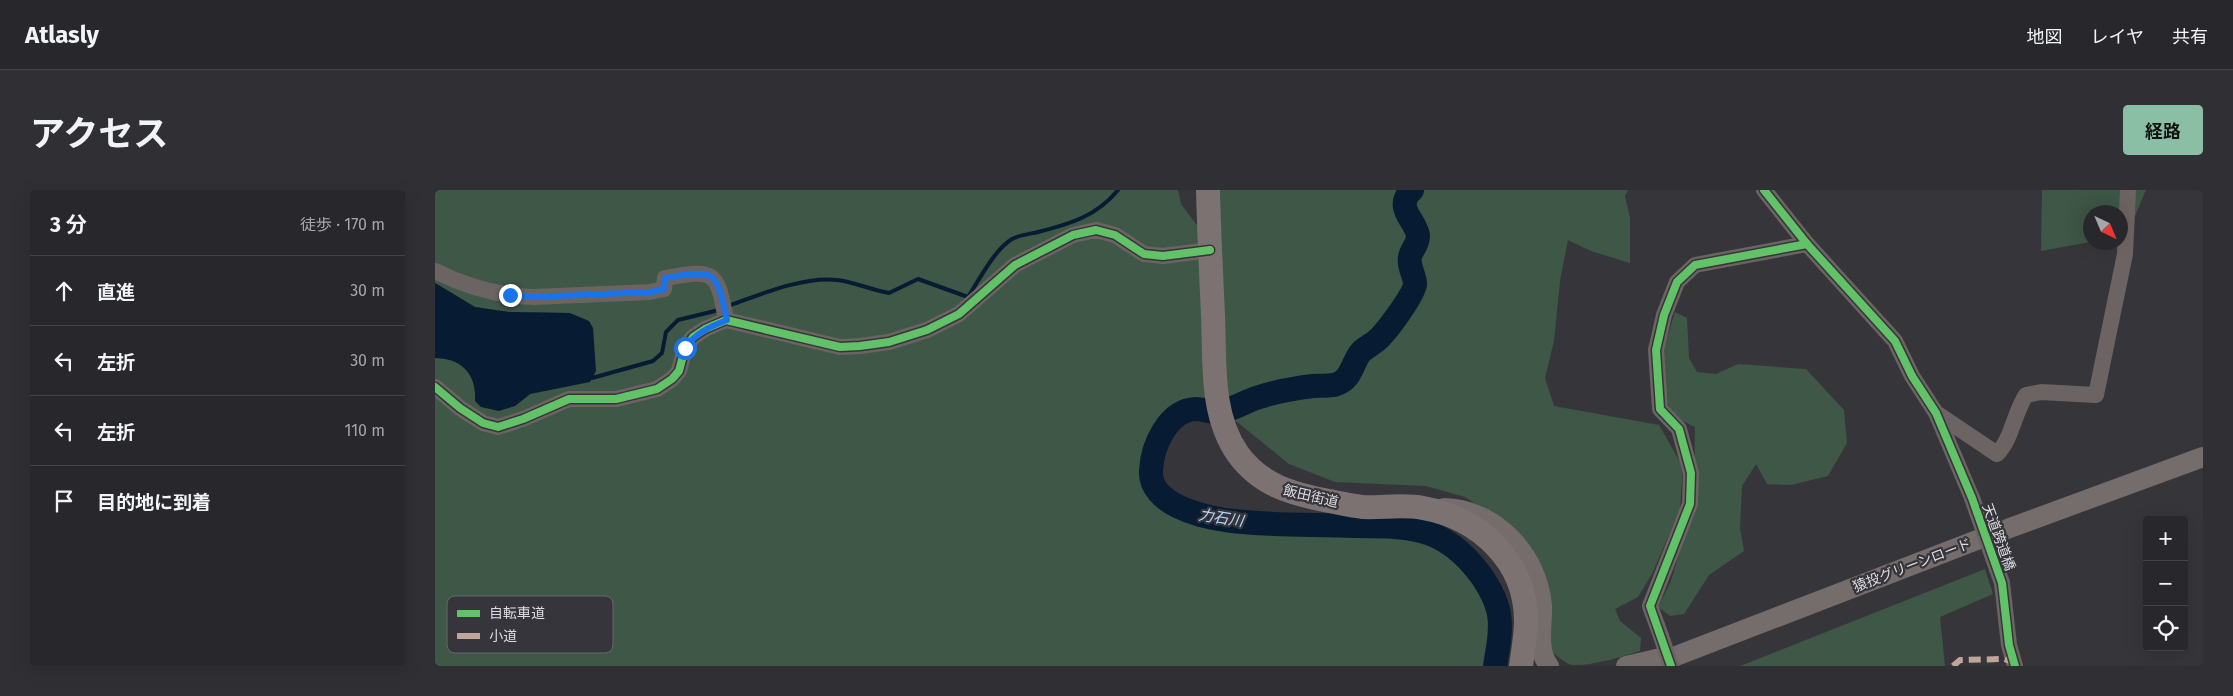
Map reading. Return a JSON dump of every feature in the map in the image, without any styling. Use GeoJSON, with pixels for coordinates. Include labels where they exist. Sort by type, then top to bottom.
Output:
{"type":"FeatureCollection","features":[{"type":"Feature","properties":{"kind":"highway","name":"飯田街道"},"geometry":{"type":"LineString","coordinates":[[1208,190],[1217,395],[1229,438],[1238,454],[1250,468],[1269,484],[1277,488],[1311,498],[1360,507],[1422,508],[1468,523],[1490,539],[1509,561],[1523,596],[1527,620],[1521,666]]}},
{"type":"Feature","properties":{"kind":"main road","name":"猿投グリーンロード"},"geometry":{"type":"LineString","coordinates":[[1649,666],[1977,540],[2203,457]]}},
{"type":"Feature","properties":{"kind":"main road"},"geometry":{"type":"LineString","coordinates":[[1422,508],[1468,511],[1493,523],[1513,541],[1529,564],[1540,591],[1543,618],[1542,648],[1544,658],[1549,666]]}},
{"type":"Feature","properties":{"kind":"main road"},"geometry":{"type":"LineString","coordinates":[[1627,666],[1692,650]]}},
{"type":"Feature","properties":{"kind":"main road"},"geometry":{"type":"LineString","coordinates":[[1660,666],[1692,650]]}},
{"type":"Feature","properties":{"kind":"street"},"geometry":{"type":"LineString","coordinates":[[1764,190],[1807,244],[1895,341],[1912,376],[1936,413],[1997,454],[2003,449],[2019,405],[2026,395],[2041,392],[2097,395],[2113,302],[2125,254],[2128,190]]}},
{"type":"Feature","properties":{"kind":"street"},"geometry":{"type":"LineString","coordinates":[[435,387],[460,408],[483,423],[498,427],[523,419],[569,399],[616,399],[657,389],[672,379],[679,371],[685,348],[693,338],[726,318],[840,347],[889,342],[917,333],[959,314],[1015,265],[1073,235],[1096,230],[1105,232],[1115,235],[1144,254],[1163,256],[1210,250]]}},
{"type":"Feature","properties":{"kind":"street"},"geometry":{"type":"LineString","coordinates":[[1671,666],[1650,606],[1690,504],[1691,473],[1679,429],[1660,409],[1656,350],[1664,315],[1677,282],[1695,265],[1807,244]]}},
{"type":"Feature","properties":{"kind":"street"},"geometry":{"type":"LineString","coordinates":[[435,271],[483,290],[518,297],[650,292],[664,289],[665,278],[697,272],[708,273],[716,280],[726,318]]}},
{"type":"Feature","properties":{"kind":"street","name":"天道跨道橋"},"geometry":{"type":"LineString","coordinates":[[1936,413],[1972,498],[2002,583],[2009,645],[2015,666]]}},
{"type":"Feature","properties":{"kind":"green space"},"geometry":{"type":"Polygon","coordinates":[[[435,190],[1178,190],[1181,204],[1200,229],[1207,401],[1177,412],[1168,419],[1144,461],[1148,484],[1162,503],[1186,519],[1239,528],[1374,534],[1399,532],[1434,539],[1452,550],[1469,568],[1489,602],[1495,619],[1496,642],[1493,666],[435,666],[435,358],[453,361],[466,369],[473,383],[475,401],[515,406],[530,394],[570,313],[509,312],[475,307],[435,283],[435,190]]]}},
{"type":"Feature","properties":{"kind":"green space"},"geometry":{"type":"Polygon","coordinates":[[[1219,190],[1628,190],[1625,196],[1630,218],[1630,263],[1591,251],[1568,240],[1560,281],[1554,341],[1545,378],[1554,406],[1659,425],[1683,467],[1680,509],[1652,574],[1638,597],[1615,609],[1620,621],[1641,638],[1640,651],[1597,663],[1572,665],[1563,661],[1550,650],[1498,519],[1465,497],[1426,486],[1335,482],[1289,464],[1231,417],[1224,391],[1219,190]]]}},
{"type":"Feature","properties":{"kind":"green space"},"geometry":{"type":"Polygon","coordinates":[[[2042,190],[2146,190],[2128,233],[2128,205],[2083,205],[2083,243],[2041,251],[2042,190]]]}},
{"type":"Feature","properties":{"kind":"green space"},"geometry":{"type":"Polygon","coordinates":[[[1675,312],[1687,318],[1689,358],[1697,372],[1716,374],[1738,364],[1806,369],[1844,410],[1847,443],[1828,476],[1791,485],[1767,484],[1756,464],[1742,486],[1740,528],[1744,551],[1709,575],[1684,614],[1670,616],[1658,607],[1671,581],[1694,502],[1695,427],[1673,416],[1664,394],[1662,354],[1675,312]]]}},
{"type":"Feature","properties":{"kind":"green space"},"geometry":{"type":"Polygon","coordinates":[[[1985,569],[1993,594],[1940,617],[1945,666],[1740,666],[1985,569]]]}},
{"type":"Feature","properties":{"kind":"water"},"geometry":{"type":"Polygon","coordinates":[[[435,283],[475,307],[509,312],[570,313],[589,321],[593,328],[596,371],[590,382],[530,394],[515,406],[499,411],[481,407],[475,401],[473,383],[466,369],[453,361],[435,358],[435,283]]]}},
{"type":"Feature","properties":{"kind":"waterway"},"geometry":{"type":"LineString","coordinates":[[728,306],[781,287],[824,280],[844,281],[889,293],[918,279],[968,297],[999,250],[1012,239],[1061,226],[1082,218],[1092,213],[1118,190]]}},
{"type":"Feature","properties":{"kind":"waterway","name":"力石川"},"geometry":{"type":"LineString","coordinates":[[1412,190],[1407,197],[1405,209],[1417,230],[1418,236],[1410,261],[1415,284],[1399,314],[1386,331],[1361,352],[1347,377],[1340,383],[1288,390],[1258,397],[1223,411],[1215,412],[1196,409],[1186,411],[1170,422],[1163,431],[1152,461],[1151,477],[1158,492],[1172,503],[1189,511],[1212,518],[1258,523],[1397,527],[1413,529],[1439,537],[1468,560],[1480,574],[1494,597],[1498,608],[1500,628],[1495,666]]}},
{"type":"Feature","properties":{"kind":"waterway"},"geometry":{"type":"LineString","coordinates":[[587,377],[592,378],[653,361],[662,353],[666,332],[678,320],[719,310]]}},
{"type":"Feature","properties":{"kind":"marked path"},"geometry":{"type":"LineString","coordinates":[[1953,666],[1960,660],[2004,659],[2013,662]]}},
{"type":"Feature","properties":{"kind":"cycle path"},"geometry":{"type":"LineString","coordinates":[[1764,190],[1807,244],[1895,341],[1912,376],[1936,413],[1972,498],[2002,583],[2009,645],[2015,666]]}},
{"type":"Feature","properties":{"kind":"cycle path"},"geometry":{"type":"LineString","coordinates":[[435,387],[460,408],[483,423],[498,427],[523,419],[569,399],[616,399],[657,389],[672,379],[679,371],[685,348],[693,337],[705,329],[726,320],[840,347],[889,342],[927,330],[959,314],[1015,265],[1073,235],[1096,230],[1115,235],[1144,254],[1163,256],[1210,250]]}},
{"type":"Feature","properties":{"kind":"cycle path"},"geometry":{"type":"LineString","coordinates":[[1671,666],[1650,606],[1690,504],[1691,473],[1679,429],[1660,409],[1656,350],[1664,315],[1677,282],[1695,265],[1807,244]]}},
{"type":"Feature","properties":{"kind":"route"},"geometry":{"type":"LineString","coordinates":[[510,295],[534,297],[650,292],[664,289],[665,278],[697,272],[708,273],[716,280],[719,286],[727,320],[705,329],[693,338],[685,348]]}}]}
